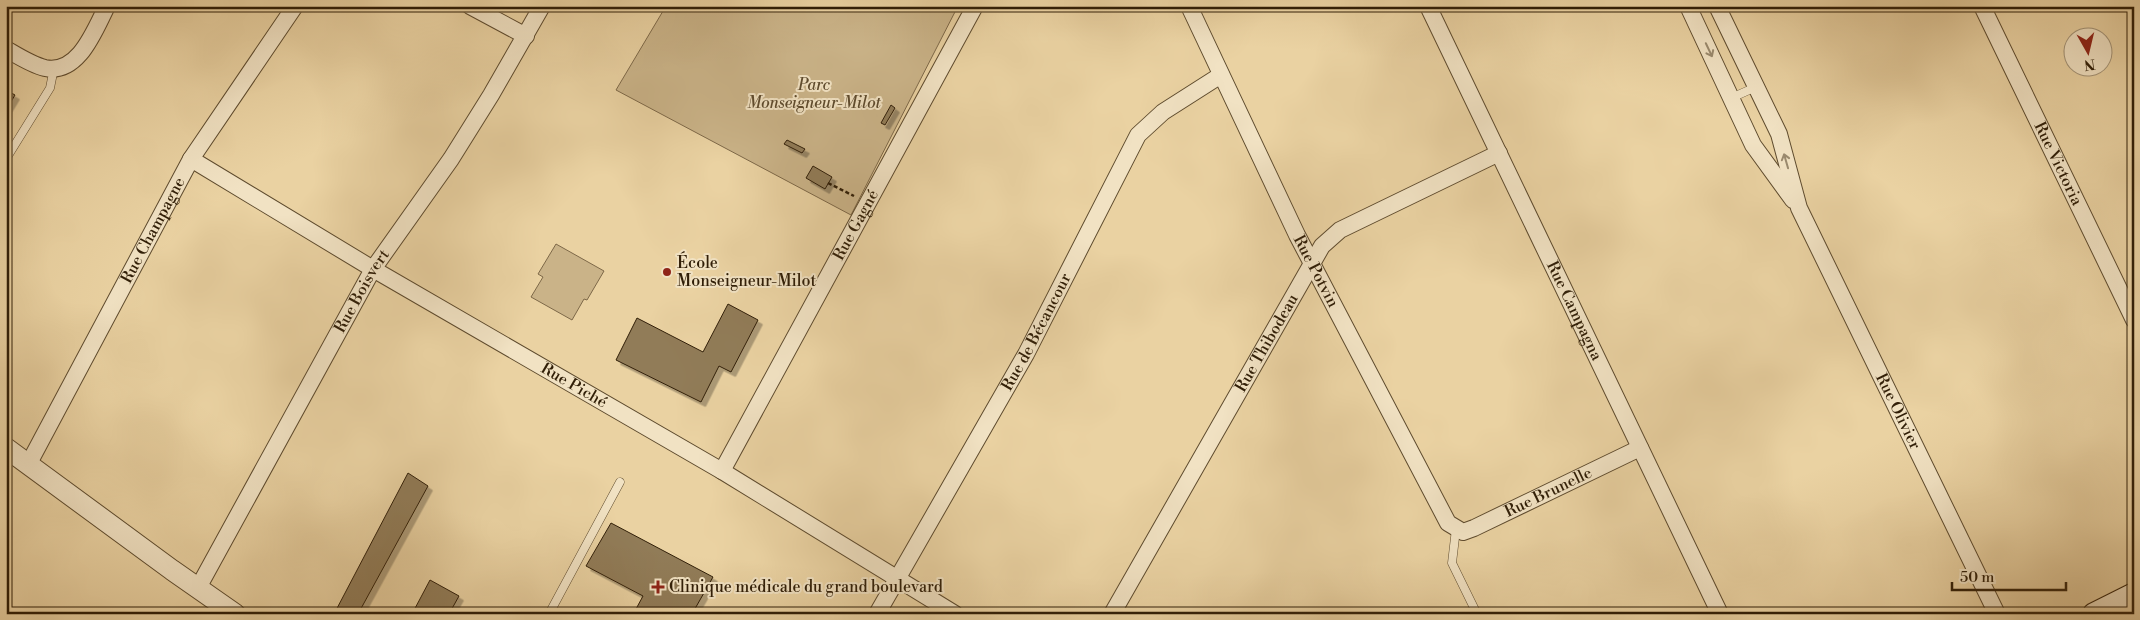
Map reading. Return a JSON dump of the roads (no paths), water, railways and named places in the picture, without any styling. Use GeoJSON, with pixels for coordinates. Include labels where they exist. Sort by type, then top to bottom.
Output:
{"type":"FeatureCollection","features":[{"type":"Feature","properties":{"kind":"main road"},"geometry":{"type":"LineString","coordinates":[[2094,614],[2134,594]]}},
{"type":"Feature","properties":{"kind":"street"},"geometry":{"type":"LineString","coordinates":[[6,50],[38,65],[54,68],[73,60],[83,50],[108,6]]}},
{"type":"Feature","properties":{"kind":"street","name":"Rue Champagne"},"geometry":{"type":"LineString","coordinates":[[28,464],[191,159],[295,6]]}},
{"type":"Feature","properties":{"kind":"street"},"geometry":{"type":"LineString","coordinates":[[470,6],[526,36]]}},
{"type":"Feature","properties":{"kind":"street","name":"Rue Boisvert"},"geometry":{"type":"LineString","coordinates":[[198,588],[373,269],[452,159],[542,6]]}},
{"type":"Feature","properties":{"kind":"street","name":"Rue Gagné"},"geometry":{"type":"LineString","coordinates":[[722,471],[975,6]]}},
{"type":"Feature","properties":{"kind":"street","name":"Rue Potvin"},"geometry":{"type":"LineString","coordinates":[[1188,6],[1312,265],[1448,524],[1456,529]]}},
{"type":"Feature","properties":{"kind":"street","name":"Rue Campagna"},"geometry":{"type":"LineString","coordinates":[[1428,6],[1720,614]]}},
{"type":"Feature","properties":{"kind":"street","name":"Rue Olivier"},"geometry":{"type":"LineString","coordinates":[[1688,6],[1753,145],[1799,208],[1998,614]]}},
{"type":"Feature","properties":{"kind":"street","name":"Rue Olivier"},"geometry":{"type":"LineString","coordinates":[[1717,6],[1778,134],[1799,208]]}},
{"type":"Feature","properties":{"kind":"street","name":"Rue Victoria"},"geometry":{"type":"LineString","coordinates":[[1982,6],[2134,320]]}},
{"type":"Feature","properties":{"kind":"street","name":"Rue de Bécancour"},"geometry":{"type":"LineString","coordinates":[[876,614],[1026,354],[1138,135],[1163,112],[1221,75]]}},
{"type":"Feature","properties":{"kind":"street","name":"Rue Thibodeau"},"geometry":{"type":"LineString","coordinates":[[1112,614],[1322,246],[1340,230],[1499,153]]}},
{"type":"Feature","properties":{"kind":"street","name":"Rue Piché"},"geometry":{"type":"LineString","coordinates":[[191,159],[373,269],[722,471],[955,614]]}},
{"type":"Feature","properties":{"kind":"street"},"geometry":{"type":"LineString","coordinates":[[6,448],[235,614]]}},
{"type":"Feature","properties":{"kind":"street","name":"Rue Brunelle"},"geometry":{"type":"LineString","coordinates":[[1456,529],[1463,532],[1474,528],[1640,448]]}},
{"type":"Feature","properties":{"kind":"lane"},"geometry":{"type":"LineString","coordinates":[[6,159],[50,88],[54,68]]}},
{"type":"Feature","properties":{"kind":"lane"},"geometry":{"type":"LineString","coordinates":[[1731,98],[1756,87]]}},
{"type":"Feature","properties":{"kind":"lane"},"geometry":{"type":"LineString","coordinates":[[548,614],[620,482]]}},
{"type":"Feature","properties":{"kind":"lane"},"geometry":{"type":"LineString","coordinates":[[1456,529],[1452,563],[1477,614]]}},
{"type":"Feature","properties":{"kind":"place","name":"École Monseigneur-Milot"},"geometry":{"type":"Point","coordinates":[667,272]}},
{"type":"Feature","properties":{"kind":"place","name":"Clinique médicale du grand boulevard"},"geometry":{"type":"Point","coordinates":[658,587]}},
{"type":"Feature","properties":{"kind":"park label","name":"Parc Monseigneur-Milot"},"geometry":{"type":"Point","coordinates":[814,94]}}]}
